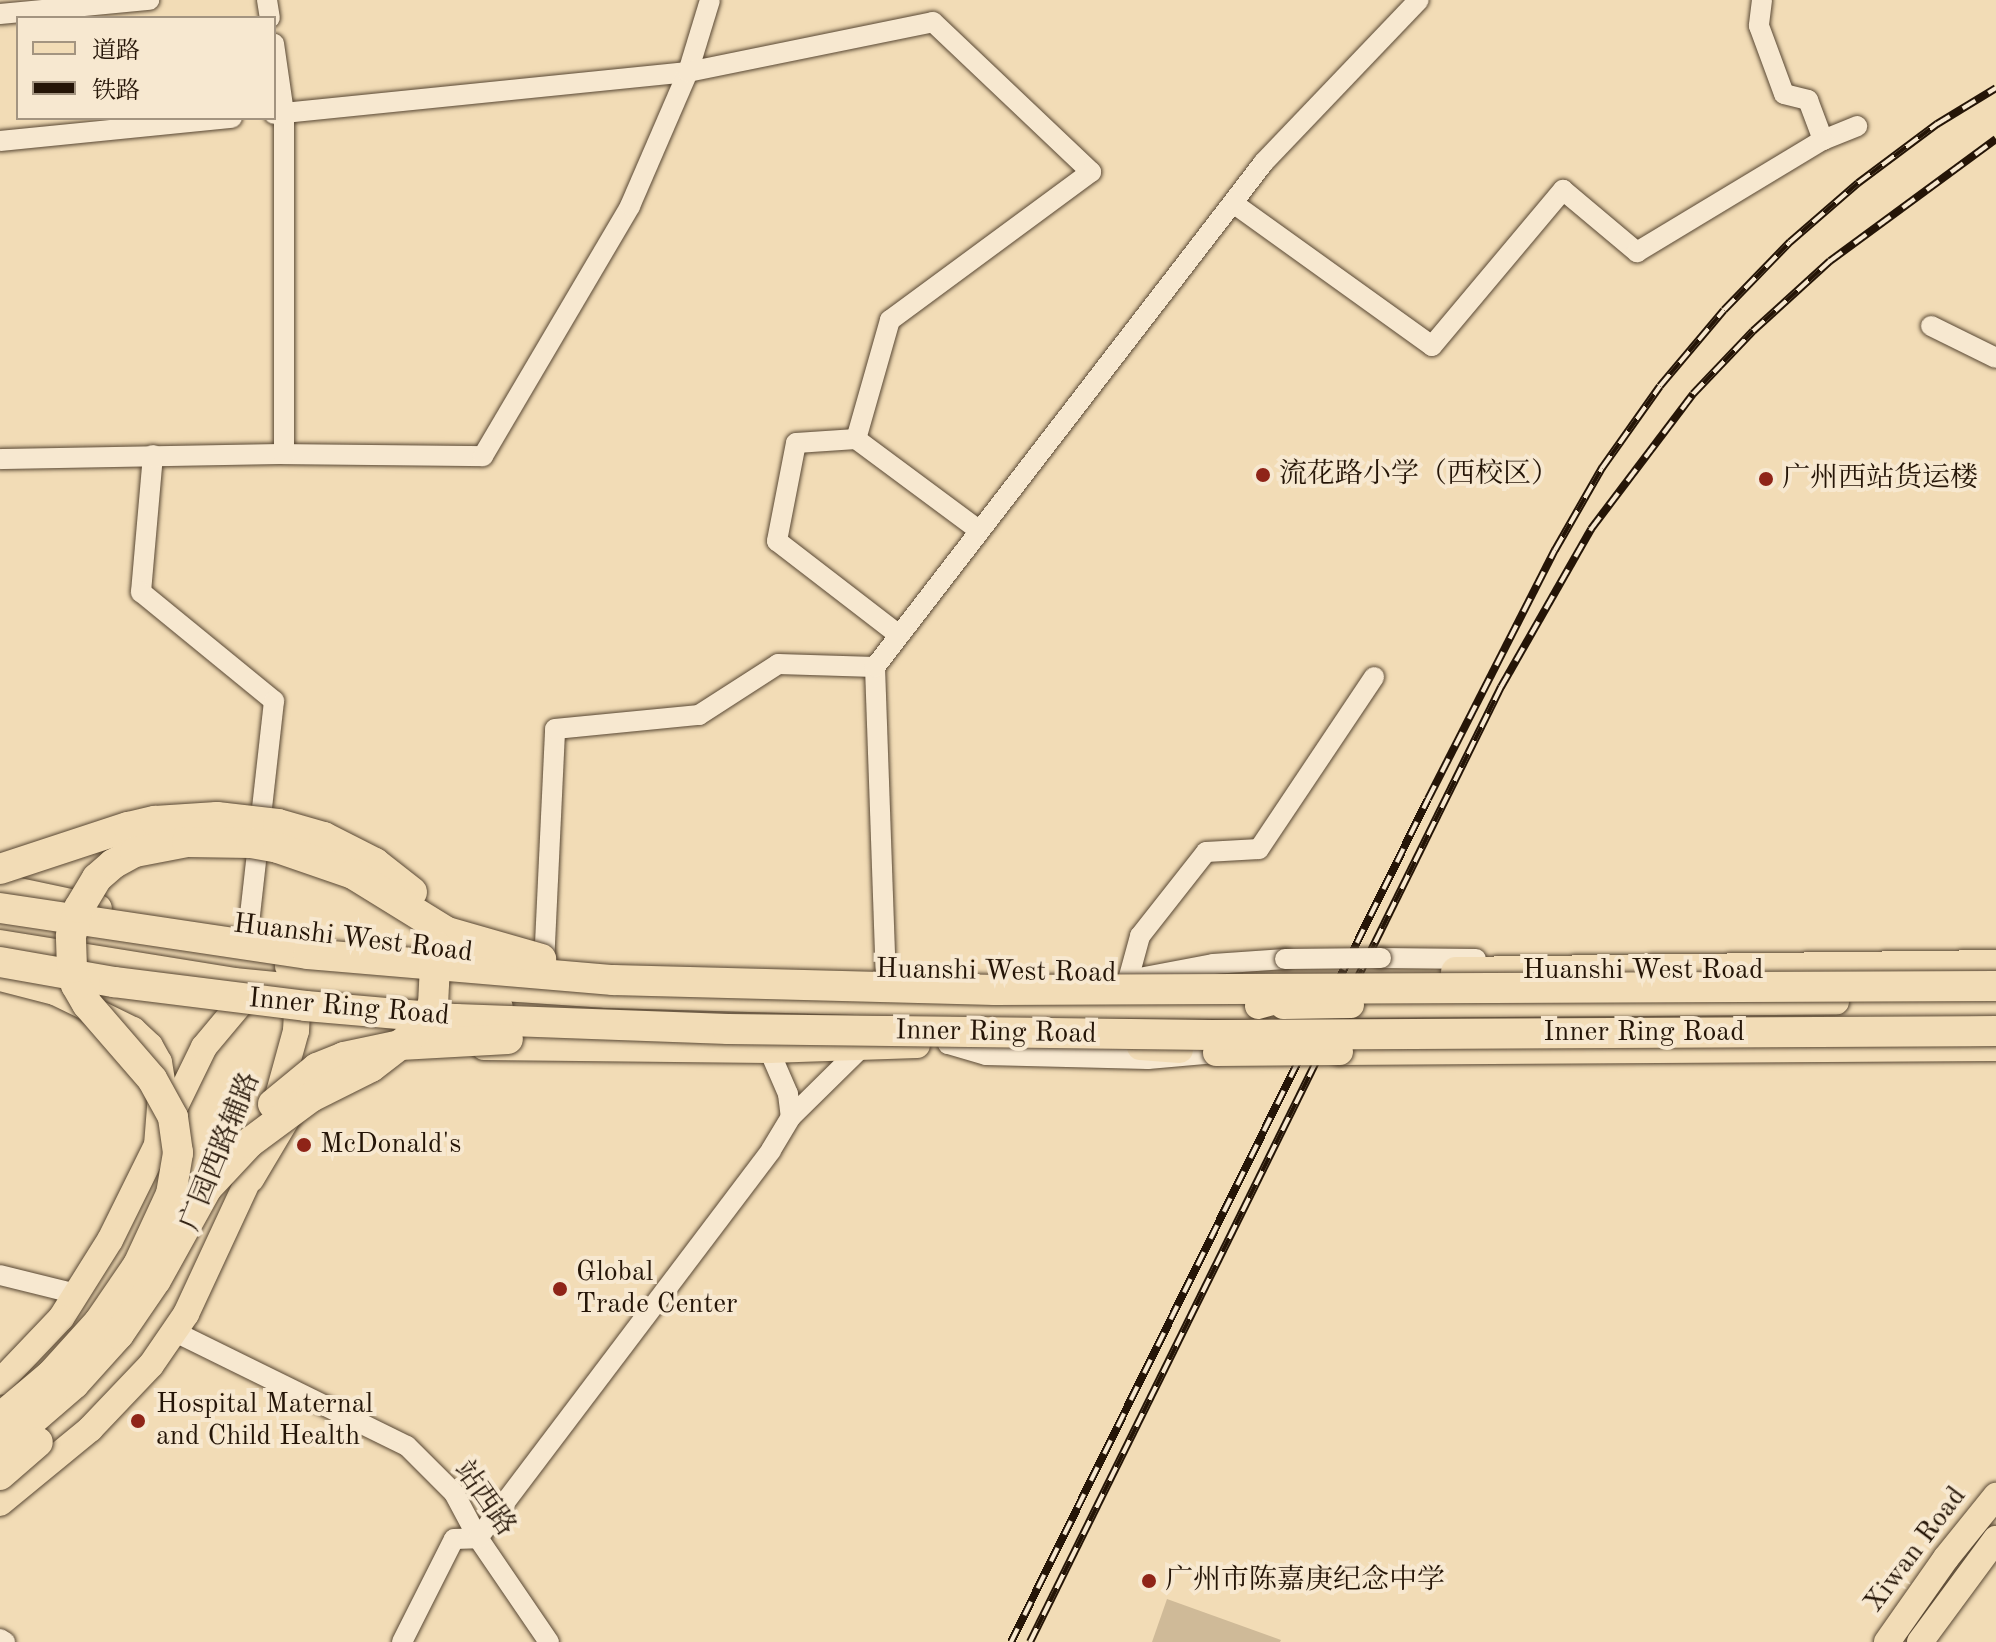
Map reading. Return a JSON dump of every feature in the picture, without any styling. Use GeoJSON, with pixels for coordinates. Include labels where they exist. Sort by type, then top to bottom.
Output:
{"type":"FeatureCollection","features":[{"type":"Feature","properties":{"kind":"highway"},"geometry":{"type":"LineString","coordinates":[[0,869],[102,834],[155,821],[217,817],[278,824],[339,843],[392,874],[419,901],[432,930],[438,961],[433,1005],[414,1034],[371,1067],[300,1104],[249,1143],[207,1188],[156,1280],[119,1334],[74,1384],[0,1448]]}},
{"type":"Feature","properties":{"kind":"highway","name":"Inner Ring Road"},"geometry":{"type":"LineString","coordinates":[[0,1418],[76,1350],[118,1295],[153,1239],[171,1194],[176,1172],[177,1135],[164,1097],[76,985],[70,951],[79,908],[97,878],[113,864],[135,852],[187,842],[251,843],[330,863],[425,920],[469,941],[527,956],[656,981]]}},
{"type":"Feature","properties":{"kind":"highway","name":"Inner Ring Road"},"geometry":{"type":"LineString","coordinates":[[0,908],[308,954],[656,981],[1075,990],[1996,986]]}},
{"type":"Feature","properties":{"kind":"highway"},"geometry":{"type":"LineString","coordinates":[[0,943],[258,982]]}},
{"type":"Feature","properties":{"kind":"highway","name":"Inner Ring Road"},"geometry":{"type":"LineString","coordinates":[[0,962],[114,982],[258,982],[456,1019],[957,1033],[1996,1031]]}},
{"type":"Feature","properties":{"kind":"highway"},"geometry":{"type":"LineString","coordinates":[[1456,972],[1996,965]]}},
{"type":"Feature","properties":{"kind":"highway"},"geometry":{"type":"LineString","coordinates":[[0,1475],[79,1405],[142,1333],[183,1269],[258,1121],[289,1088],[317,1068],[365,1051],[425,1042],[957,1033]]}},
{"type":"Feature","properties":{"kind":"main road"},"geometry":{"type":"LineString","coordinates":[[0,887],[235,930],[544,965],[886,976],[1258,979],[1358,990]]}},
{"type":"Feature","properties":{"kind":"main road","name":"Huanshi West Road"},"geometry":{"type":"LineString","coordinates":[[0,918],[220,955],[258,982],[486,997],[623,1012],[755,1017],[957,1033],[1246,1013],[1358,990],[1996,1000]]}},
{"type":"Feature","properties":{"kind":"main road"},"geometry":{"type":"LineString","coordinates":[[220,955],[235,930]]}},
{"type":"Feature","properties":{"kind":"main road"},"geometry":{"type":"LineString","coordinates":[[258,982],[277,936]]}},
{"type":"Feature","properties":{"kind":"main road"},"geometry":{"type":"LineString","coordinates":[[1246,1013],[1307,993],[1358,990],[1456,972]]}},
{"type":"Feature","properties":{"kind":"main road"},"geometry":{"type":"LineString","coordinates":[[1396,981],[1996,975]]}},
{"type":"Feature","properties":{"kind":"main road"},"geometry":{"type":"LineString","coordinates":[[0,978],[55,992],[111,1017],[135,1031],[150,1046],[159,1062],[162,1082],[157,1145]]}},
{"type":"Feature","properties":{"kind":"main road"},"geometry":{"type":"LineString","coordinates":[[1258,979],[1307,993]]}},
{"type":"Feature","properties":{"kind":"main road","name":"广园西路辅路"},"geometry":{"type":"LineString","coordinates":[[0,1382],[38,1345],[77,1294],[110,1240],[204,1047],[258,982],[289,987],[297,1009],[293,1049],[251,1179],[175,1332],[117,1403],[0,1503]]}},
{"type":"Feature","properties":{"kind":"main road","name":"Huanshi West Road"},"geometry":{"type":"LineString","coordinates":[[289,987],[486,997],[620,995],[1246,1013]]}},
{"type":"Feature","properties":{"kind":"main road","name":"Huanshi West Road"},"geometry":{"type":"LineString","coordinates":[[1358,990],[1396,1024],[1996,1019]]}},
{"type":"Feature","properties":{"kind":"main road"},"geometry":{"type":"LineString","coordinates":[[486,997],[560,1047]]}},
{"type":"Feature","properties":{"kind":"main road"},"geometry":{"type":"LineString","coordinates":[[560,1047],[623,1012]]}},
{"type":"Feature","properties":{"kind":"main road"},"geometry":{"type":"LineString","coordinates":[[1105,1025],[1180,1050]]}},
{"type":"Feature","properties":{"kind":"main road"},"geometry":{"type":"LineString","coordinates":[[251,1179],[311,1080],[342,1054],[366,1048],[761,1050],[862,1047],[957,1033],[1216,1053],[1625,1053],[1996,1048]]}},
{"type":"Feature","properties":{"kind":"main road","name":"Xiwan Road"},"geometry":{"type":"LineString","coordinates":[[1887,1642],[1937,1570],[1996,1496]]}},
{"type":"Feature","properties":{"kind":"main road","name":"Xiwan Road"},"geometry":{"type":"LineString","coordinates":[[1920,1642],[1996,1539]]}},
{"type":"Feature","properties":{"kind":"street"},"geometry":{"type":"LineString","coordinates":[[0,14],[149,0]]}},
{"type":"Feature","properties":{"kind":"street"},"geometry":{"type":"LineString","coordinates":[[0,459],[284,454],[483,456],[630,206],[688,72],[710,0]]}},
{"type":"Feature","properties":{"kind":"street"},"geometry":{"type":"LineString","coordinates":[[886,976],[875,667],[1264,162],[1419,0]]}},
{"type":"Feature","properties":{"kind":"street"},"geometry":{"type":"LineString","coordinates":[[1762,0],[1759,26],[1784,94],[1808,100],[1823,140]]}},
{"type":"Feature","properties":{"kind":"street"},"geometry":{"type":"LineString","coordinates":[[279,113],[688,72],[933,22],[1091,172],[890,320],[856,439]]}},
{"type":"Feature","properties":{"kind":"street"},"geometry":{"type":"LineString","coordinates":[[276,72],[284,454]]}},
{"type":"Feature","properties":{"kind":"street"},"geometry":{"type":"LineString","coordinates":[[0,141],[212,120]]}},
{"type":"Feature","properties":{"kind":"street"},"geometry":{"type":"LineString","coordinates":[[1233,203],[1432,346],[1563,190],[1637,252],[1823,140],[1857,126]]}},
{"type":"Feature","properties":{"kind":"street"},"geometry":{"type":"LineString","coordinates":[[1931,326],[1996,358]]}},
{"type":"Feature","properties":{"kind":"street"},"geometry":{"type":"LineString","coordinates":[[899,635],[777,541],[796,443],[856,439],[980,531]]}},
{"type":"Feature","properties":{"kind":"street"},"geometry":{"type":"LineString","coordinates":[[153,455],[141,592],[274,701],[235,930]]}},
{"type":"Feature","properties":{"kind":"street"},"geometry":{"type":"LineString","coordinates":[[544,965],[555,729],[699,715],[778,664],[875,667]]}},
{"type":"Feature","properties":{"kind":"street"},"geometry":{"type":"LineString","coordinates":[[1374,677],[1259,849],[1206,852],[1140,936],[1128,980],[1213,964],[1285,959],[1358,990],[1996,953]]}},
{"type":"Feature","properties":{"kind":"street"},"geometry":{"type":"LineString","coordinates":[[1358,990],[1411,969],[1456,972]]}},
{"type":"Feature","properties":{"kind":"street"},"geometry":{"type":"LineString","coordinates":[[755,1017],[761,1050],[788,1094],[791,1117]]}},
{"type":"Feature","properties":{"kind":"street"},"geometry":{"type":"LineString","coordinates":[[1625,1023],[1625,1053]]}},
{"type":"Feature","properties":{"kind":"street"},"geometry":{"type":"LineString","coordinates":[[1396,1024],[1399,1052]]}},
{"type":"Feature","properties":{"kind":"street"},"geometry":{"type":"LineString","coordinates":[[957,1033],[971,1053],[1007,1057],[1170,1059],[1216,1053]]}},
{"type":"Feature","properties":{"kind":"street"},"geometry":{"type":"LineString","coordinates":[[402,1642],[454,1539],[478,1538],[771,1150],[791,1117],[862,1047]]}},
{"type":"Feature","properties":{"kind":"street"},"geometry":{"type":"LineString","coordinates":[[0,1275],[77,1294]]}},
{"type":"Feature","properties":{"kind":"street","name":"站西路"},"geometry":{"type":"LineString","coordinates":[[175,1332],[407,1446],[454,1493],[478,1538],[549,1642]]}},
{"type":"Feature","properties":{"kind":"shaded area"},"geometry":{"type":"Polygon","coordinates":[[[1167,1599],[1281,1640],[1152,1642],[1167,1599]]]}},
{"type":"Feature","properties":{"kind":"railway"},"geometry":{"type":"LineString","coordinates":[[1011,1642],[1428,799],[1555,550],[1602,468],[1660,386],[1724,310],[1790,242],[1858,183],[1937,124],[1996,88]]}},
{"type":"Feature","properties":{"kind":"railway"},"geometry":{"type":"LineString","coordinates":[[1030,1642],[1501,687],[1591,529],[1693,394],[1753,331],[1830,261],[1996,139]]}},
{"type":"Feature","properties":{"kind":"place","name":"流花路小学（西校区）"},"geometry":{"type":"Point","coordinates":[1263,475]}},
{"type":"Feature","properties":{"kind":"place","name":"广州西站货运楼"},"geometry":{"type":"Point","coordinates":[1766,479]}},
{"type":"Feature","properties":{"kind":"place","name":"McDonald's"},"geometry":{"type":"Point","coordinates":[304,1145]}},
{"type":"Feature","properties":{"kind":"place","name":"Global Trade Center"},"geometry":{"type":"Point","coordinates":[560,1289]}},
{"type":"Feature","properties":{"kind":"place","name":"Hospital Maternal and Child Health"},"geometry":{"type":"Point","coordinates":[138,1421]}},
{"type":"Feature","properties":{"kind":"place","name":"广州市陈嘉庚纪念中学"},"geometry":{"type":"Point","coordinates":[1149,1581]}}]}
